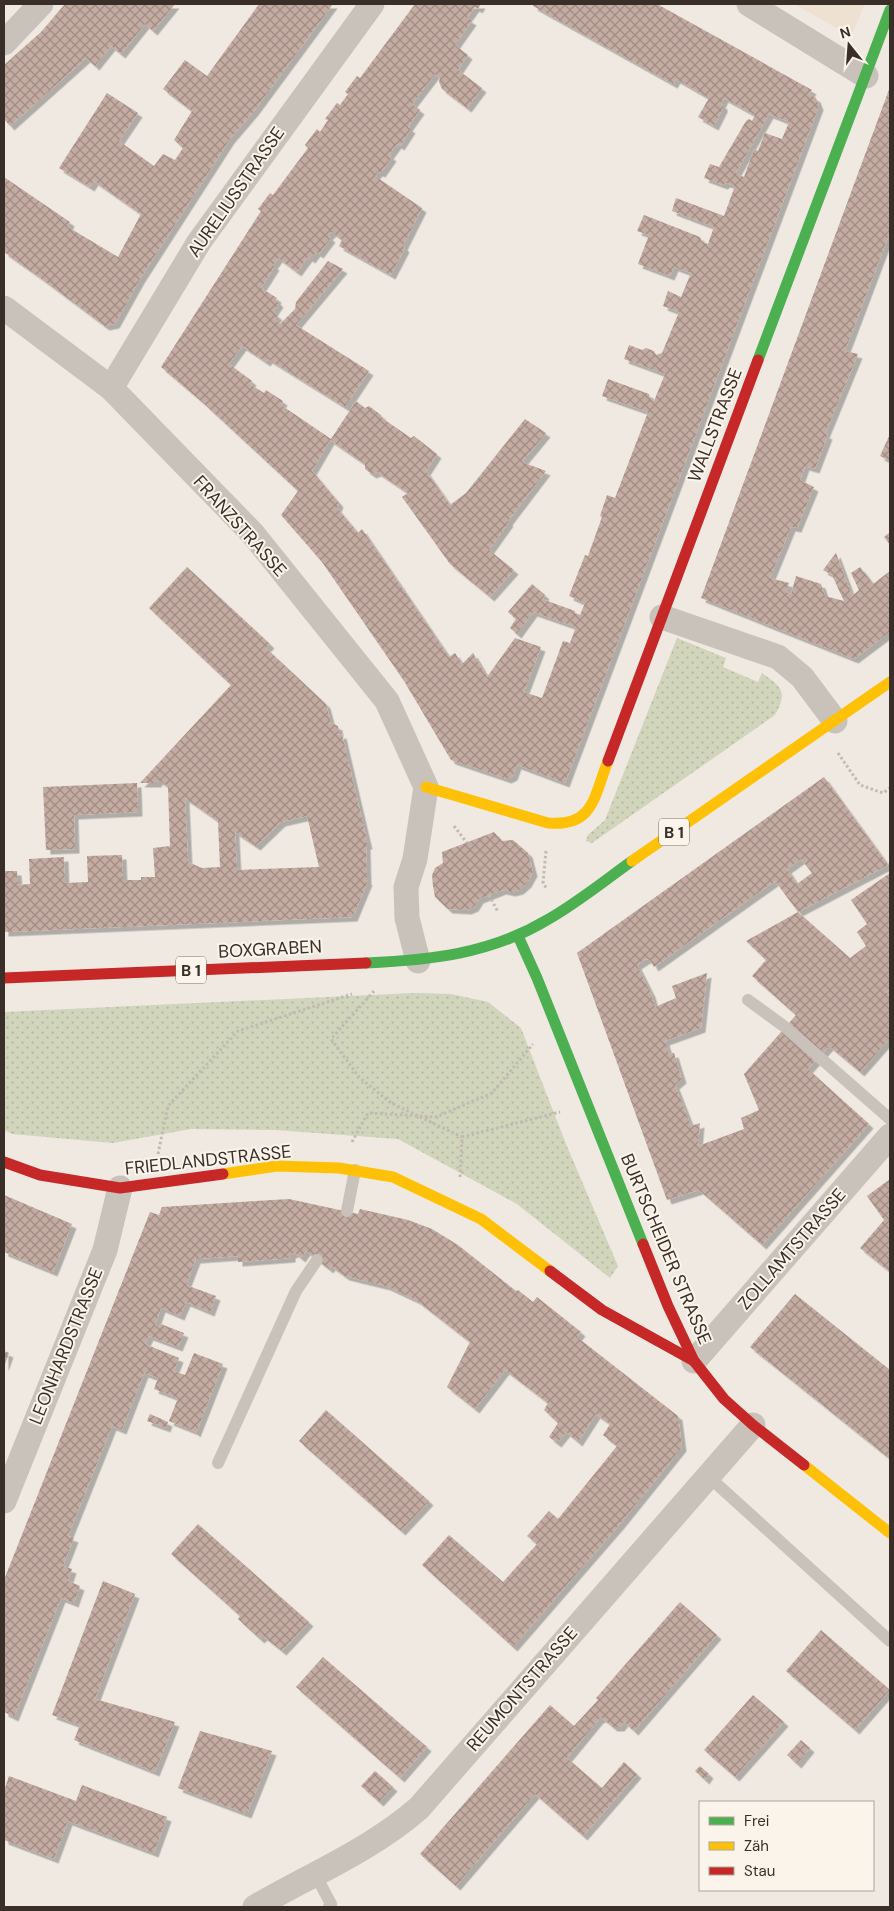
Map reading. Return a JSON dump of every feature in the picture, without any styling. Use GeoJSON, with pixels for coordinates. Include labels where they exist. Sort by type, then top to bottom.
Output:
{"type":"FeatureCollection","features":[{"type":"Feature","properties":{"kind":"main road","name":"WALLSTRASSE"},"geometry":{"type":"LineString","coordinates":[[548,823],[567,823],[579,820],[586,815],[591,805],[890,10]]}},
{"type":"Feature","properties":{"kind":"main road","name":"B 1"},"geometry":{"type":"LineString","coordinates":[[418,961],[478,950],[518,936],[563,912],[584,895],[890,682]]}},
{"type":"Feature","properties":{"kind":"main road"},"geometry":{"type":"LineString","coordinates":[[426,787],[548,823]]}},
{"type":"Feature","properties":{"kind":"main road","name":"BURTSCHEIDER STRASSE"},"geometry":{"type":"LineString","coordinates":[[518,936],[537,978],[664,1297],[694,1362],[724,1399],[753,1426],[890,1533]]}},
{"type":"Feature","properties":{"kind":"main road","name":"BOXGRABEN"},"geometry":{"type":"LineString","coordinates":[[4,978],[418,961]]}},
{"type":"Feature","properties":{"kind":"main road","name":"FRIEDLANDSTRASSE"},"geometry":{"type":"LineString","coordinates":[[4,1162],[40,1175],[120,1188],[277,1166],[339,1168],[393,1177],[481,1219],[602,1310],[694,1362]]}},
{"type":"Feature","properties":{"kind":"street"},"geometry":{"type":"LineString","coordinates":[[4,43],[40,4]]}},
{"type":"Feature","properties":{"kind":"street","name":"AURELIUSSTRASSE"},"geometry":{"type":"LineString","coordinates":[[111,388],[199,242],[372,4]]}},
{"type":"Feature","properties":{"kind":"street"},"geometry":{"type":"LineString","coordinates":[[749,4],[866,76]]}},
{"type":"Feature","properties":{"kind":"street","name":"FRANZSTRASSE"},"geometry":{"type":"LineString","coordinates":[[4,308],[111,388],[252,534],[387,701],[426,787]]}},
{"type":"Feature","properties":{"kind":"street"},"geometry":{"type":"LineString","coordinates":[[662,617],[778,657],[802,677],[828,726]]}},
{"type":"Feature","properties":{"kind":"street"},"geometry":{"type":"LineString","coordinates":[[418,961],[408,918],[406,888],[415,859],[426,787]]}},
{"type":"Feature","properties":{"kind":"street","name":"ZOLLAMTSTRASSE"},"geometry":{"type":"LineString","coordinates":[[694,1362],[890,1136]]}},
{"type":"Feature","properties":{"kind":"street","name":"LEONHARDSTRASSE"},"geometry":{"type":"LineString","coordinates":[[4,1501],[105,1250],[120,1188]]}},
{"type":"Feature","properties":{"kind":"street","name":"REUMONTSTRASSE"},"geometry":{"type":"LineString","coordinates":[[255,1907],[381,1837],[418,1808],[753,1426]]}},
{"type":"Feature","properties":{"kind":"lane"},"geometry":{"type":"LineString","coordinates":[[748,1000],[785,1027],[890,1119]]}},
{"type":"Feature","properties":{"kind":"lane"},"geometry":{"type":"LineString","coordinates":[[347,1211],[354,1170]]}},
{"type":"Feature","properties":{"kind":"lane"},"geometry":{"type":"LineString","coordinates":[[218,1463],[296,1291],[317,1260]]}},
{"type":"Feature","properties":{"kind":"lane"},"geometry":{"type":"LineString","coordinates":[[709,1477],[890,1641]]}},
{"type":"Feature","properties":{"kind":"lane"},"geometry":{"type":"LineString","coordinates":[[315,1874],[331,1904],[329,1907]]}},
{"type":"Feature","properties":{"kind":"path"},"geometry":{"type":"LineString","coordinates":[[828,726],[860,784],[883,793],[890,788]]}},
{"type":"Feature","properties":{"kind":"path"},"geometry":{"type":"LineString","coordinates":[[548,823],[543,883],[563,912]]}},
{"type":"Feature","properties":{"kind":"path"},"geometry":{"type":"LineString","coordinates":[[370,989],[379,986],[331,1039],[359,1077],[391,1103],[462,1137],[560,1112]]}},
{"type":"Feature","properties":{"kind":"path"},"geometry":{"type":"LineString","coordinates":[[154,1182],[168,1106],[238,1031],[360,992]]}},
{"type":"Feature","properties":{"kind":"path"},"geometry":{"type":"LineString","coordinates":[[339,1168],[368,1113],[436,1117],[492,1093],[536,1042]]}},
{"type":"Feature","properties":{"kind":"path"},"geometry":{"type":"LineString","coordinates":[[458,1208],[462,1137]]}},
{"type":"Feature","properties":{"kind":"green space"},"geometry":{"type":"Polygon","coordinates":[[[677,638],[726,658],[723,667],[758,682],[762,673],[774,682],[781,691],[779,707],[775,715],[592,843],[586,841],[588,835],[605,820],[677,638]]]}},
{"type":"Feature","properties":{"kind":"green space"},"geometry":{"type":"Polygon","coordinates":[[[414,993],[451,994],[488,1002],[521,1028],[566,1144],[618,1266],[610,1278],[517,1204],[398,1139],[275,1130],[191,1129],[113,1143],[12,1134],[4,1130],[4,1012],[414,993]]]}},
{"type":"Feature","properties":{"kind":"shaded area"},"geometry":{"type":"Polygon","coordinates":[[[794,4],[865,4],[851,36],[794,4]]]}},
{"type":"Feature","properties":{"kind":"building"},"geometry":{"type":"Polygon","coordinates":[[[65,4],[175,4],[153,31],[145,24],[121,54],[111,46],[95,66],[86,58],[10,126],[4,119],[4,65],[41,32],[65,4]]]}},
{"type":"Feature","properties":{"kind":"building"},"geometry":{"type":"Polygon","coordinates":[[[259,4],[333,4],[254,111],[230,139],[140,279],[115,324],[105,326],[4,252],[4,177],[70,222],[68,227],[118,257],[141,214],[94,181],[90,187],[59,168],[107,93],[138,113],[119,141],[154,166],[163,154],[175,160],[183,148],[174,140],[192,111],[163,89],[185,60],[207,76],[259,4]]]}},
{"type":"Feature","properties":{"kind":"building"},"geometry":{"type":"Polygon","coordinates":[[[415,4],[481,4],[478,9],[475,7],[467,18],[472,21],[455,45],[468,55],[458,70],[482,88],[467,108],[442,89],[439,82],[440,78],[435,74],[412,104],[420,110],[408,127],[411,129],[400,146],[397,144],[389,155],[392,157],[381,173],[378,172],[375,176],[422,208],[391,275],[339,246],[342,240],[332,232],[328,236],[331,238],[319,254],[316,252],[311,259],[308,257],[297,272],[278,258],[261,288],[277,298],[276,300],[279,303],[273,312],[278,316],[275,319],[280,324],[295,309],[296,302],[328,261],[343,269],[296,325],[369,371],[345,407],[268,359],[266,362],[242,346],[229,364],[252,381],[250,384],[264,393],[266,390],[283,401],[281,405],[331,439],[356,401],[365,408],[369,406],[381,415],[382,418],[411,438],[414,436],[437,454],[426,471],[450,505],[466,493],[525,419],[546,433],[522,462],[546,471],[508,521],[489,550],[514,570],[490,597],[450,564],[402,497],[408,493],[377,472],[372,474],[365,469],[365,464],[330,440],[312,471],[339,503],[337,508],[358,533],[362,529],[449,657],[455,653],[462,664],[473,653],[487,677],[515,638],[541,647],[524,692],[542,698],[563,641],[570,643],[576,627],[533,612],[517,634],[510,628],[516,619],[508,612],[532,584],[545,595],[542,599],[575,611],[575,613],[580,615],[585,603],[569,596],[585,555],[588,556],[602,517],[600,516],[607,495],[615,498],[648,412],[602,396],[608,379],[649,394],[650,399],[654,401],[665,374],[624,359],[629,345],[642,350],[646,348],[654,351],[656,355],[662,353],[679,312],[663,306],[668,291],[681,297],[691,273],[674,267],[670,276],[638,264],[649,235],[637,231],[644,215],[700,237],[702,242],[708,244],[714,227],[672,211],[676,198],[724,216],[735,186],[726,183],[723,185],[704,178],[710,164],[719,167],[746,121],[749,119],[752,121],[755,115],[724,98],[721,104],[723,108],[714,126],[698,117],[709,98],[676,79],[673,84],[533,6],[534,4],[657,4],[812,90],[809,94],[816,98],[819,106],[565,783],[517,765],[513,776],[507,779],[451,760],[404,681],[322,562],[281,515],[298,491],[201,401],[161,367],[261,211],[258,209],[270,193],[273,195],[308,148],[305,145],[317,129],[320,132],[328,120],[325,119],[337,103],[340,105],[348,94],[345,92],[357,76],[360,78],[415,4]],[[769,114],[736,173],[744,177],[754,149],[758,151],[765,133],[782,139],[789,122],[769,114]]]}},
{"type":"Feature","properties":{"kind":"building"},"geometry":{"type":"Polygon","coordinates":[[[890,87],[890,232],[845,351],[858,354],[825,434],[828,435],[815,469],[805,466],[800,480],[814,487],[797,528],[791,527],[770,578],[789,583],[786,592],[791,594],[796,576],[821,584],[825,596],[844,601],[832,575],[823,570],[836,553],[852,596],[859,590],[851,573],[860,567],[873,584],[890,571],[890,632],[854,659],[701,598],[890,87]]]}},
{"type":"Feature","properties":{"kind":"building"},"geometry":{"type":"Polygon","coordinates":[[[890,434],[890,461],[880,456],[890,434]]]}},
{"type":"Feature","properties":{"kind":"building"},"geometry":{"type":"Polygon","coordinates":[[[890,532],[890,545],[884,537],[890,532]]]}},
{"type":"Feature","properties":{"kind":"building"},"geometry":{"type":"Polygon","coordinates":[[[187,567],[270,644],[266,648],[326,704],[331,723],[338,726],[339,732],[337,735],[342,734],[368,845],[366,845],[368,881],[353,917],[4,932],[4,871],[17,871],[18,885],[30,884],[29,859],[64,857],[65,883],[88,882],[87,856],[122,855],[123,880],[141,880],[141,877],[155,877],[153,848],[170,846],[168,786],[158,780],[157,783],[140,783],[231,685],[149,608],[187,567]],[[185,798],[188,862],[202,868],[220,867],[218,821],[185,798]],[[307,816],[281,822],[256,846],[235,832],[237,870],[319,867],[307,816]]]}},
{"type":"Feature","properties":{"kind":"building"},"geometry":{"type":"Polygon","coordinates":[[[824,777],[888,865],[798,912],[850,958],[866,946],[857,932],[867,924],[851,900],[890,873],[890,989],[886,992],[890,996],[890,1038],[860,1072],[829,1046],[808,1069],[869,1124],[762,1245],[699,1190],[667,1200],[577,953],[824,777]],[[801,859],[787,869],[797,884],[812,873],[801,859]],[[775,881],[654,967],[650,960],[646,959],[637,965],[651,993],[655,1007],[676,998],[672,986],[707,973],[701,1028],[665,1041],[669,1054],[674,1053],[682,1079],[675,1085],[691,1126],[700,1123],[698,1146],[744,1129],[741,1118],[759,1110],[744,1074],[796,1015],[752,976],[766,960],[746,941],[798,912],[775,881]]]}},
{"type":"Feature","properties":{"kind":"building"},"geometry":{"type":"Polygon","coordinates":[[[137,783],[138,812],[74,815],[75,849],[46,850],[43,787],[137,783]]]}},
{"type":"Feature","properties":{"kind":"building"},"geometry":{"type":"Polygon","coordinates":[[[494,832],[502,841],[513,840],[528,853],[533,872],[527,883],[519,890],[511,892],[502,890],[479,899],[474,907],[467,910],[448,909],[435,897],[433,886],[432,875],[435,868],[443,863],[442,852],[494,832]]]}},
{"type":"Feature","properties":{"kind":"building"},"geometry":{"type":"Polygon","coordinates":[[[890,1179],[890,1272],[860,1248],[884,1220],[867,1196],[890,1179]]]}},
{"type":"Feature","properties":{"kind":"building"},"geometry":{"type":"Polygon","coordinates":[[[4,1195],[72,1224],[53,1272],[4,1252],[4,1195]]]}},
{"type":"Feature","properties":{"kind":"building"},"geometry":{"type":"Polygon","coordinates":[[[289,1199],[358,1214],[360,1209],[408,1220],[432,1229],[458,1245],[516,1291],[518,1290],[533,1302],[537,1297],[581,1332],[577,1337],[678,1416],[682,1447],[620,1524],[513,1647],[422,1565],[449,1535],[503,1582],[537,1544],[527,1536],[549,1511],[558,1519],[617,1446],[603,1435],[610,1424],[596,1414],[578,1442],[566,1432],[557,1443],[549,1437],[558,1423],[544,1410],[548,1403],[505,1370],[475,1409],[447,1387],[470,1342],[416,1300],[386,1286],[345,1276],[331,1266],[329,1269],[306,1251],[301,1258],[295,1253],[291,1254],[291,1258],[238,1262],[238,1256],[196,1259],[186,1285],[216,1296],[210,1312],[186,1302],[180,1316],[161,1308],[155,1325],[159,1327],[161,1324],[184,1333],[178,1347],[149,1336],[145,1344],[179,1358],[174,1371],[185,1375],[194,1353],[223,1364],[196,1433],[169,1421],[178,1398],[154,1389],[158,1378],[144,1373],[122,1430],[112,1426],[68,1536],[74,1538],[63,1566],[72,1569],[68,1581],[80,1586],[74,1603],[61,1598],[14,1717],[4,1712],[4,1580],[150,1212],[159,1215],[162,1207],[289,1199]]]}},
{"type":"Feature","properties":{"kind":"building"},"geometry":{"type":"Polygon","coordinates":[[[795,1294],[890,1370],[890,1459],[750,1347],[795,1294]]]}},
{"type":"Feature","properties":{"kind":"building"},"geometry":{"type":"Polygon","coordinates":[[[4,1351],[9,1353],[4,1367],[4,1351]]]}},
{"type":"Feature","properties":{"kind":"building"},"geometry":{"type":"Polygon","coordinates":[[[326,1410],[429,1501],[401,1531],[299,1441],[326,1410]]]}},
{"type":"Feature","properties":{"kind":"building"},"geometry":{"type":"Polygon","coordinates":[[[150,1414],[168,1422],[166,1428],[147,1421],[150,1414]]]}},
{"type":"Feature","properties":{"kind":"building"},"geometry":{"type":"Polygon","coordinates":[[[198,1524],[309,1622],[282,1651],[263,1636],[260,1639],[238,1619],[240,1616],[171,1554],[198,1524]]]}},
{"type":"Feature","properties":{"kind":"building"},"geometry":{"type":"Polygon","coordinates":[[[103,1581],[135,1594],[95,1699],[175,1722],[155,1772],[74,1740],[80,1725],[52,1715],[103,1581]]]}},
{"type":"Feature","properties":{"kind":"building"},"geometry":{"type":"Polygon","coordinates":[[[680,1602],[717,1635],[634,1731],[624,1722],[620,1727],[613,1727],[602,1718],[599,1719],[567,1758],[602,1788],[624,1762],[637,1774],[583,1836],[535,1794],[456,1886],[420,1854],[550,1705],[574,1726],[680,1602]]]}},
{"type":"Feature","properties":{"kind":"building"},"geometry":{"type":"Polygon","coordinates":[[[821,1630],[890,1690],[855,1730],[786,1671],[821,1630]]]}},
{"type":"Feature","properties":{"kind":"building"},"geometry":{"type":"Polygon","coordinates":[[[323,1657],[427,1747],[400,1778],[296,1687],[323,1657]]]}},
{"type":"Feature","properties":{"kind":"building"},"geometry":{"type":"Polygon","coordinates":[[[753,1695],[784,1722],[735,1777],[704,1750],[753,1695]]]}},
{"type":"Feature","properties":{"kind":"building"},"geometry":{"type":"Polygon","coordinates":[[[200,1731],[272,1751],[247,1814],[178,1788],[200,1731]]]}},
{"type":"Feature","properties":{"kind":"building"},"geometry":{"type":"Polygon","coordinates":[[[801,1740],[810,1748],[797,1764],[787,1755],[801,1740]]]}},
{"type":"Feature","properties":{"kind":"building"},"geometry":{"type":"Polygon","coordinates":[[[700,1766],[709,1774],[705,1780],[695,1771],[700,1766]]]}},
{"type":"Feature","properties":{"kind":"building"},"geometry":{"type":"Polygon","coordinates":[[[375,1771],[393,1787],[379,1802],[361,1786],[375,1771]]]}},
{"type":"Feature","properties":{"kind":"building"},"geometry":{"type":"Polygon","coordinates":[[[9,1776],[76,1801],[82,1785],[167,1817],[154,1853],[68,1821],[54,1859],[4,1840],[4,1791],[9,1776]]]}},
{"type":"Feature","properties":{"kind":"traffic: fast"},"geometry":{"type":"LineString","coordinates":[[758,360],[890,10]]}},
{"type":"Feature","properties":{"kind":"traffic: fast"},"geometry":{"type":"LineString","coordinates":[[366,963],[437,957],[482,948],[504,941],[558,913],[632,861]]}},
{"type":"Feature","properties":{"kind":"traffic: fast"},"geometry":{"type":"LineString","coordinates":[[518,936],[537,978],[643,1244]]}},
{"type":"Feature","properties":{"kind":"traffic: slow"},"geometry":{"type":"LineString","coordinates":[[632,861],[890,682]]}},
{"type":"Feature","properties":{"kind":"traffic: slow"},"geometry":{"type":"LineString","coordinates":[[426,787],[548,823],[563,823],[575,820],[590,807],[608,761]]}},
{"type":"Feature","properties":{"kind":"traffic: slow"},"geometry":{"type":"LineString","coordinates":[[223,1174],[277,1166],[339,1168],[393,1177],[481,1219],[550,1271]]}},
{"type":"Feature","properties":{"kind":"traffic: slow"},"geometry":{"type":"LineString","coordinates":[[804,1465],[890,1533]]}},
{"type":"Feature","properties":{"kind":"traffic: jam"},"geometry":{"type":"LineString","coordinates":[[608,761],[758,360]]}},
{"type":"Feature","properties":{"kind":"traffic: jam"},"geometry":{"type":"LineString","coordinates":[[4,978],[366,963]]}},
{"type":"Feature","properties":{"kind":"traffic: jam"},"geometry":{"type":"LineString","coordinates":[[4,1162],[40,1175],[120,1188],[223,1174]]}},
{"type":"Feature","properties":{"kind":"traffic: jam"},"geometry":{"type":"LineString","coordinates":[[643,1244],[668,1306],[694,1361],[724,1399],[753,1425],[804,1465]]}},
{"type":"Feature","properties":{"kind":"traffic: jam"},"geometry":{"type":"LineString","coordinates":[[550,1271],[602,1310],[694,1361]]}}]}
